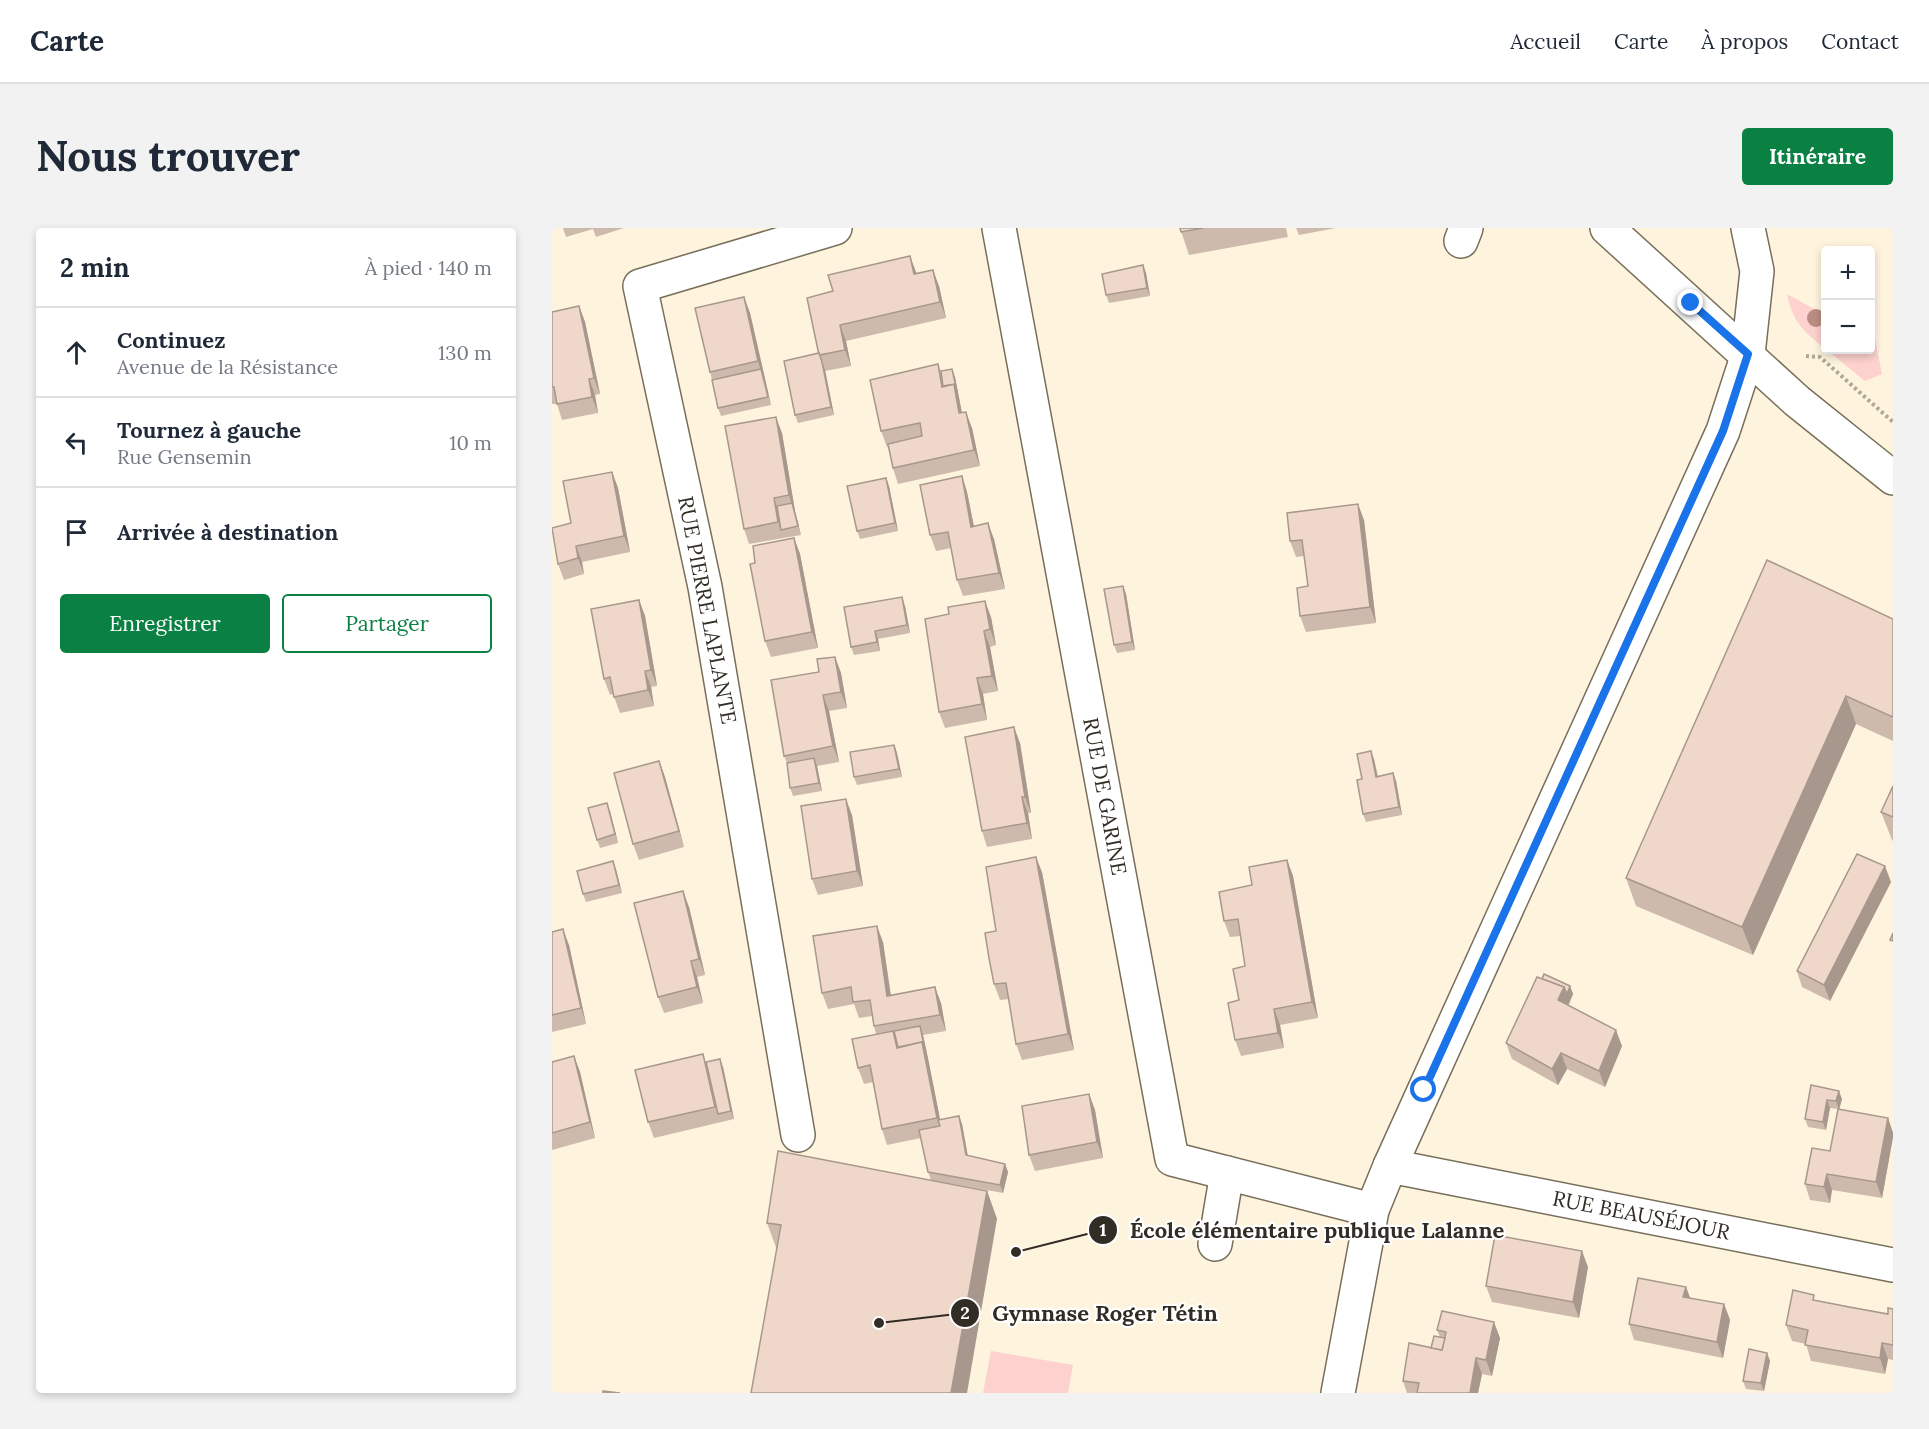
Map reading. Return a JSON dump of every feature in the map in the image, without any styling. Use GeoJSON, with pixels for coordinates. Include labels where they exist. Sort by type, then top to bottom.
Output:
{"type":"FeatureCollection","features":[{"type":"Feature","properties":{"kind":"street","name":"RUE PIERRE LAPLANTE"},"geometry":{"type":"LineString","coordinates":[[798,1135],[705,587],[640,286],[835,228]]}},
{"type":"Feature","properties":{"kind":"street","name":"RUE DE GARINE"},"geometry":{"type":"LineString","coordinates":[[999,228],[1172,1159],[1372,1210]]}},
{"type":"Feature","properties":{"kind":"street"},"geometry":{"type":"LineString","coordinates":[[1607,228],[1797,401],[1893,478]]}},
{"type":"Feature","properties":{"kind":"street"},"geometry":{"type":"LineString","coordinates":[[1338,1393],[1372,1210],[1389,1166],[1723,431],[1748,354],[1757,271],[1748,228]]}},
{"type":"Feature","properties":{"kind":"street","name":"RUE BEAUSÉJOUR"},"geometry":{"type":"LineString","coordinates":[[1389,1166],[1893,1264]]}},
{"type":"Feature","properties":{"kind":"street"},"geometry":{"type":"LineString","coordinates":[[1215,1244],[1227,1173]]}},
{"type":"Feature","properties":{"kind":"shaded area"},"geometry":{"type":"Polygon","coordinates":[[[1787,294],[1821,313],[1821,345],[1800,325],[1789,304],[1787,294]]]}},
{"type":"Feature","properties":{"kind":"shaded area"},"geometry":{"type":"Polygon","coordinates":[[[1875,340],[1882,374],[1865,381],[1832,354],[1875,354],[1875,340]]]}},
{"type":"Feature","properties":{"kind":"shaded area"},"geometry":{"type":"Polygon","coordinates":[[[991,1351],[1073,1365],[1068,1393],[983,1393],[991,1351]]]}},
{"type":"Feature","properties":{"kind":"building"},"geometry":{"type":"Polygon","coordinates":[[[1180,228],[1203,228],[1181,232],[1180,228]]]}},
{"type":"Feature","properties":{"kind":"building"},"geometry":{"type":"Polygon","coordinates":[[[910,256],[914,274],[933,270],[940,302],[840,325],[845,350],[819,355],[807,298],[833,291],[828,275],[910,256]]]}},
{"type":"Feature","properties":{"kind":"building"},"geometry":{"type":"Polygon","coordinates":[[[1143,265],[1147,288],[1106,295],[1102,274],[1143,265]]]}},
{"type":"Feature","properties":{"kind":"building"},"geometry":{"type":"Polygon","coordinates":[[[744,297],[758,361],[710,372],[695,308],[744,297]]]}},
{"type":"Feature","properties":{"kind":"building"},"geometry":{"type":"Polygon","coordinates":[[[579,306],[594,378],[589,379],[592,397],[557,404],[554,387],[552,387],[552,312],[579,306]]]}},
{"type":"Feature","properties":{"kind":"building"},"geometry":{"type":"Polygon","coordinates":[[[819,353],[831,407],[795,415],[784,361],[819,353]]]}},
{"type":"Feature","properties":{"kind":"building"},"geometry":{"type":"Polygon","coordinates":[[[938,364],[942,387],[954,384],[959,413],[966,412],[974,450],[893,468],[888,444],[922,436],[920,423],[881,431],[870,380],[938,364]]]}},
{"type":"Feature","properties":{"kind":"building"},"geometry":{"type":"Polygon","coordinates":[[[761,369],[768,397],[718,408],[712,380],[761,369]]]}},
{"type":"Feature","properties":{"kind":"building"},"geometry":{"type":"Polygon","coordinates":[[[952,369],[957,392],[954,384],[943,386],[941,371],[952,369]]]}},
{"type":"Feature","properties":{"kind":"building"},"geometry":{"type":"Polygon","coordinates":[[[776,417],[789,495],[774,498],[778,522],[744,529],[725,426],[776,417]]]}},
{"type":"Feature","properties":{"kind":"building"},"geometry":{"type":"Polygon","coordinates":[[[612,472],[624,536],[576,546],[578,558],[558,564],[552,528],[571,523],[563,481],[612,472]]]}},
{"type":"Feature","properties":{"kind":"building"},"geometry":{"type":"Polygon","coordinates":[[[962,476],[971,527],[988,523],[999,573],[957,580],[948,532],[930,535],[920,485],[962,476]]]}},
{"type":"Feature","properties":{"kind":"building"},"geometry":{"type":"Polygon","coordinates":[[[886,478],[895,523],[857,531],[847,486],[886,478]]]}},
{"type":"Feature","properties":{"kind":"building"},"geometry":{"type":"Polygon","coordinates":[[[792,503],[798,526],[781,530],[777,506],[792,503]]]}},
{"type":"Feature","properties":{"kind":"building"},"geometry":{"type":"Polygon","coordinates":[[[1358,504],[1370,607],[1300,616],[1297,588],[1308,586],[1302,540],[1290,541],[1287,513],[1358,504]]]}},
{"type":"Feature","properties":{"kind":"building"},"geometry":{"type":"Polygon","coordinates":[[[794,538],[812,632],[765,641],[750,564],[755,563],[753,546],[794,538]]]}},
{"type":"Feature","properties":{"kind":"building"},"geometry":{"type":"Polygon","coordinates":[[[1767,560],[1893,619],[1893,717],[1846,696],[1742,927],[1626,878],[1767,560]]]}},
{"type":"Feature","properties":{"kind":"building"},"geometry":{"type":"Polygon","coordinates":[[[1123,586],[1132,642],[1114,645],[1104,589],[1123,586]]]}},
{"type":"Feature","properties":{"kind":"building"},"geometry":{"type":"Polygon","coordinates":[[[902,597],[907,625],[875,631],[877,642],[851,647],[844,607],[902,597]]]}},
{"type":"Feature","properties":{"kind":"building"},"geometry":{"type":"Polygon","coordinates":[[[639,600],[651,670],[645,671],[648,690],[614,697],[610,677],[604,679],[591,609],[639,600]]]}},
{"type":"Feature","properties":{"kind":"building"},"geometry":{"type":"Polygon","coordinates":[[[985,601],[990,629],[984,631],[992,676],[977,678],[982,704],[939,712],[925,619],[949,614],[948,607],[985,601]]]}},
{"type":"Feature","properties":{"kind":"building"},"geometry":{"type":"Polygon","coordinates":[[[835,657],[841,692],[823,695],[833,746],[784,756],[771,680],[819,672],[817,659],[835,657]]]}},
{"type":"Feature","properties":{"kind":"building"},"geometry":{"type":"Polygon","coordinates":[[[1014,727],[1027,823],[982,831],[965,737],[1014,727]]]}},
{"type":"Feature","properties":{"kind":"building"},"geometry":{"type":"Polygon","coordinates":[[[894,745],[899,769],[854,777],[850,752],[894,745]]]}},
{"type":"Feature","properties":{"kind":"building"},"geometry":{"type":"Polygon","coordinates":[[[1371,751],[1376,777],[1393,773],[1399,807],[1363,814],[1357,780],[1362,779],[1357,754],[1371,751]]]}},
{"type":"Feature","properties":{"kind":"building"},"geometry":{"type":"Polygon","coordinates":[[[814,758],[819,783],[790,788],[787,763],[814,758]]]}},
{"type":"Feature","properties":{"kind":"building"},"geometry":{"type":"Polygon","coordinates":[[[659,761],[679,831],[633,844],[614,773],[659,761]]]}},
{"type":"Feature","properties":{"kind":"building"},"geometry":{"type":"Polygon","coordinates":[[[1893,786],[1893,817],[1881,812],[1893,786]]]}},
{"type":"Feature","properties":{"kind":"building"},"geometry":{"type":"Polygon","coordinates":[[[846,799],[857,871],[812,879],[801,806],[846,799]]]}},
{"type":"Feature","properties":{"kind":"building"},"geometry":{"type":"Polygon","coordinates":[[[607,803],[615,834],[597,840],[588,808],[607,803]]]}},
{"type":"Feature","properties":{"kind":"building"},"geometry":{"type":"Polygon","coordinates":[[[1857,854],[1885,866],[1824,985],[1797,971],[1857,854]]]}},
{"type":"Feature","properties":{"kind":"building"},"geometry":{"type":"Polygon","coordinates":[[[1036,857],[1068,1034],[1016,1044],[1006,983],[994,984],[989,958],[985,933],[996,931],[986,867],[1036,857]]]}},
{"type":"Feature","properties":{"kind":"building"},"geometry":{"type":"Polygon","coordinates":[[[1287,860],[1312,1002],[1274,1009],[1278,1033],[1235,1040],[1228,1003],[1239,1000],[1233,969],[1245,966],[1238,919],[1224,921],[1219,892],[1252,885],[1249,867],[1287,860]]]}},
{"type":"Feature","properties":{"kind":"building"},"geometry":{"type":"Polygon","coordinates":[[[613,861],[619,885],[583,894],[577,871],[613,861]]]}},
{"type":"Feature","properties":{"kind":"building"},"geometry":{"type":"Polygon","coordinates":[[[683,891],[699,959],[691,961],[697,987],[658,997],[634,903],[683,891]]]}},
{"type":"Feature","properties":{"kind":"building"},"geometry":{"type":"Polygon","coordinates":[[[877,926],[887,996],[935,987],[940,1015],[874,1026],[870,1000],[853,1002],[851,987],[822,993],[813,936],[877,926]]]}},
{"type":"Feature","properties":{"kind":"building"},"geometry":{"type":"Polygon","coordinates":[[[563,929],[581,1008],[552,1015],[552,932],[563,929]]]}},
{"type":"Feature","properties":{"kind":"building"},"geometry":{"type":"Polygon","coordinates":[[[1544,974],[1570,986],[1567,994],[1564,987],[1542,979],[1544,974]]]}},
{"type":"Feature","properties":{"kind":"building"},"geometry":{"type":"Polygon","coordinates":[[[1537,977],[1564,987],[1558,1000],[1616,1030],[1599,1071],[1561,1053],[1552,1069],[1506,1043],[1537,977]]]}},
{"type":"Feature","properties":{"kind":"building"},"geometry":{"type":"Polygon","coordinates":[[[920,1026],[925,1050],[922,1042],[898,1047],[894,1031],[920,1026]]]}},
{"type":"Feature","properties":{"kind":"building"},"geometry":{"type":"Polygon","coordinates":[[[893,1031],[897,1048],[922,1042],[937,1118],[882,1129],[870,1065],[858,1068],[852,1039],[893,1031]]]}},
{"type":"Feature","properties":{"kind":"building"},"geometry":{"type":"Polygon","coordinates":[[[703,1054],[715,1107],[648,1122],[635,1070],[703,1054]]]}},
{"type":"Feature","properties":{"kind":"building"},"geometry":{"type":"Polygon","coordinates":[[[574,1056],[590,1122],[552,1133],[552,1062],[574,1056]]]}},
{"type":"Feature","properties":{"kind":"building"},"geometry":{"type":"Polygon","coordinates":[[[720,1059],[731,1111],[718,1114],[706,1062],[720,1059]]]}},
{"type":"Feature","properties":{"kind":"building"},"geometry":{"type":"Polygon","coordinates":[[[1811,1085],[1839,1091],[1836,1101],[1827,1100],[1823,1122],[1805,1119],[1811,1085]]]}},
{"type":"Feature","properties":{"kind":"building"},"geometry":{"type":"Polygon","coordinates":[[[1089,1094],[1097,1142],[1029,1155],[1022,1106],[1089,1094]]]}},
{"type":"Feature","properties":{"kind":"building"},"geometry":{"type":"Polygon","coordinates":[[[1838,1109],[1888,1118],[1876,1182],[1827,1174],[1824,1187],[1805,1184],[1812,1148],[1830,1151],[1838,1109]]]}},
{"type":"Feature","properties":{"kind":"building"},"geometry":{"type":"Polygon","coordinates":[[[959,1116],[966,1155],[1005,1164],[1000,1185],[928,1172],[919,1130],[940,1126],[938,1120],[959,1116]]]}},
{"type":"Feature","properties":{"kind":"building"},"geometry":{"type":"Polygon","coordinates":[[[778,1151],[987,1191],[951,1393],[751,1393],[781,1225],[767,1223],[778,1151]]]}},
{"type":"Feature","properties":{"kind":"building"},"geometry":{"type":"Polygon","coordinates":[[[1495,1235],[1582,1251],[1573,1302],[1486,1286],[1495,1235]]]}},
{"type":"Feature","properties":{"kind":"building"},"geometry":{"type":"Polygon","coordinates":[[[1638,1278],[1686,1287],[1683,1297],[1724,1304],[1717,1342],[1629,1324],[1638,1278]]]}},
{"type":"Feature","properties":{"kind":"building"},"geometry":{"type":"Polygon","coordinates":[[[1793,1290],[1814,1295],[1813,1300],[1849,1307],[1888,1314],[1888,1308],[1893,1309],[1893,1345],[1882,1343],[1880,1358],[1805,1345],[1808,1330],[1786,1325],[1793,1290]]]}},
{"type":"Feature","properties":{"kind":"building"},"geometry":{"type":"Polygon","coordinates":[[[1442,1311],[1494,1322],[1486,1360],[1476,1358],[1470,1393],[1417,1393],[1419,1383],[1403,1381],[1409,1343],[1442,1350],[1446,1332],[1437,1330],[1442,1311]]]}},
{"type":"Feature","properties":{"kind":"building"},"geometry":{"type":"Polygon","coordinates":[[[1434,1336],[1445,1338],[1442,1350],[1431,1348],[1434,1336]]]}},
{"type":"Feature","properties":{"kind":"building"},"geometry":{"type":"Polygon","coordinates":[[[1749,1349],[1767,1353],[1761,1383],[1743,1381],[1749,1349]]]}},
{"type":"Feature","properties":{"kind":"place","name":"École élémentaire publique Lalanne"},"geometry":{"type":"Point","coordinates":[1016,1252]}},
{"type":"Feature","properties":{"kind":"place","name":"Gymnase Roger Tétin"},"geometry":{"type":"Point","coordinates":[879,1323]}},
{"type":"Feature","properties":{"kind":"route"},"geometry":{"type":"LineString","coordinates":[[1424,1090],[1723,431],[1748,354],[1691,303]]}}]}
